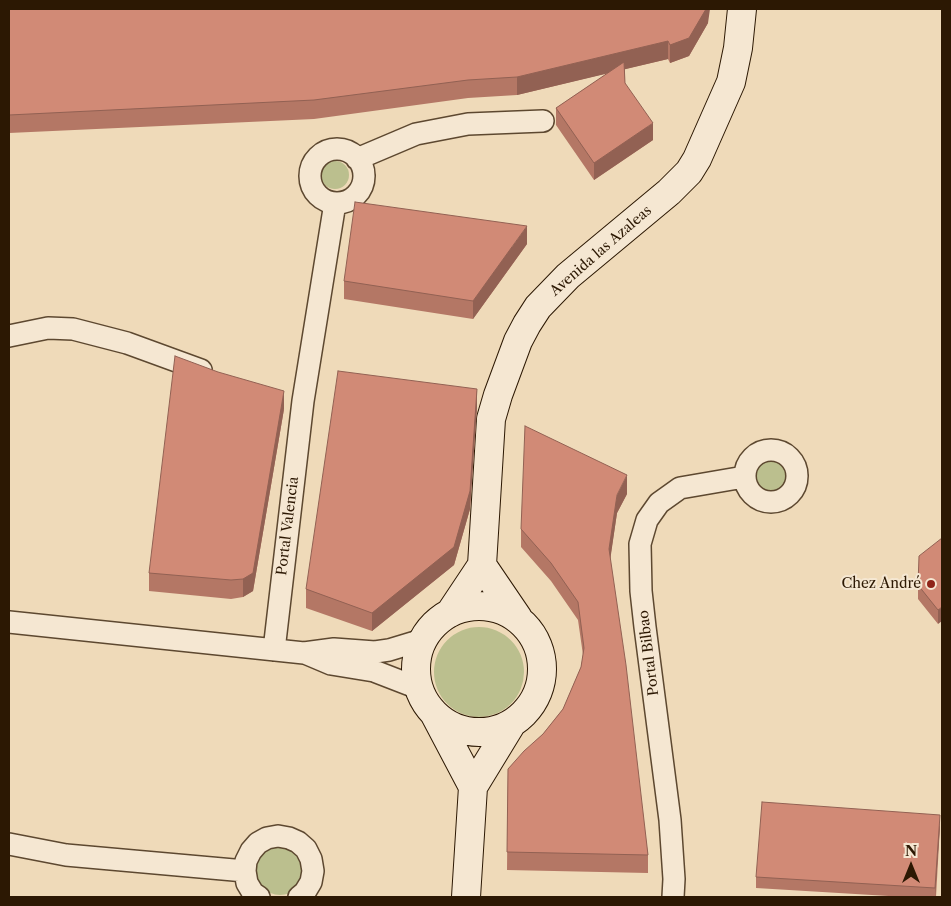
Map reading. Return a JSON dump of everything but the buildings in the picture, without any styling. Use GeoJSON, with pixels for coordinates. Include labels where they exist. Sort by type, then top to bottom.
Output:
{"type":"FeatureCollection","features":[{"type":"Feature","properties":{"kind":"street","name":"Avenida las Azaleas"},"geometry":{"type":"LineString","coordinates":[[482,565],[491,419],[498,394],[518,341],[526,324],[538,307],[568,276],[669,192],[689,172],[697,159],[730,82],[738,48],[742,9]]}},
{"type":"Feature","properties":{"kind":"street"},"geometry":{"type":"LineString","coordinates":[[357,159],[416,134],[468,124],[543,121]]}},
{"type":"Feature","properties":{"kind":"street"},"geometry":{"type":"LineString","coordinates":[[336,149],[345,150],[353,154],[357,159],[363,169],[364,178],[358,194],[352,200],[343,203],[325,201],[312,189],[309,180],[310,171],[313,162],[319,155],[328,150],[336,149]]}},
{"type":"Feature","properties":{"kind":"street","name":"Portal Valencia"},"geometry":{"type":"LineString","coordinates":[[274,650],[294,399],[335,203]]}},
{"type":"Feature","properties":{"kind":"street"},"geometry":{"type":"LineString","coordinates":[[9,336],[48,328],[73,329],[127,343],[222,378]]}},
{"type":"Feature","properties":{"kind":"street","name":"Portal Bilbao"},"geometry":{"type":"LineString","coordinates":[[673,897],[674,879],[670,820],[645,627],[640,544],[647,520],[659,503],[680,488],[744,477]]}},
{"type":"Feature","properties":{"kind":"street"},"geometry":{"type":"LineString","coordinates":[[450,613],[482,565],[518,618],[531,632],[540,649],[542,658],[542,677],[537,695],[520,717],[512,723],[495,730],[476,732],[449,725],[427,706],[418,688],[416,679],[416,659],[422,640],[434,624],[450,613],[469,606],[480,605],[500,609],[518,618]]}},
{"type":"Feature","properties":{"kind":"street"},"geometry":{"type":"LineString","coordinates":[[9,622],[304,653],[334,649],[375,652],[390,650],[422,640]]}},
{"type":"Feature","properties":{"kind":"street"},"geometry":{"type":"LineString","coordinates":[[304,653],[331,664],[360,668],[388,675],[418,688]]}},
{"type":"Feature","properties":{"kind":"street"},"geometry":{"type":"LineString","coordinates":[[434,713],[473,786]]}},
{"type":"Feature","properties":{"kind":"street"},"geometry":{"type":"LineString","coordinates":[[466,897],[473,786],[512,723]]}},
{"type":"Feature","properties":{"kind":"street"},"geometry":{"type":"LineString","coordinates":[[259,897],[253,893],[247,883],[245,871],[248,856],[258,843],[267,838],[278,836],[298,842],[311,859],[313,871],[311,882],[305,892],[299,897]]}},
{"type":"Feature","properties":{"kind":"street"},"geometry":{"type":"LineString","coordinates":[[9,844],[66,855],[245,871]]}},
{"type":"Feature","properties":{"kind":"green space"},"geometry":{"type":"Polygon","coordinates":[[[335,161],[345,165],[349,175],[345,185],[335,189],[325,185],[321,175],[325,165],[335,161]]]}},
{"type":"Feature","properties":{"kind":"green space"},"geometry":{"type":"Polygon","coordinates":[[[771,458],[778,459],[783,463],[787,468],[787,482],[783,487],[778,491],[771,492],[764,491],[759,487],[755,482],[754,475],[755,468],[759,463],[764,459],[771,458]]]}},
{"type":"Feature","properties":{"kind":"green space"},"geometry":{"type":"Polygon","coordinates":[[[479,627],[496,630],[511,640],[521,655],[524,672],[521,689],[511,704],[496,714],[479,717],[462,714],[447,704],[437,689],[434,672],[437,655],[447,640],[462,630],[479,627]]]}},
{"type":"Feature","properties":{"kind":"green space"},"geometry":{"type":"Polygon","coordinates":[[[280,845],[298,852],[305,870],[298,888],[280,895],[262,888],[255,870],[262,852],[280,845]]]}},
{"type":"Feature","properties":{"kind":"place","name":"Chez André"},"geometry":{"type":"Point","coordinates":[931,584]}}]}
